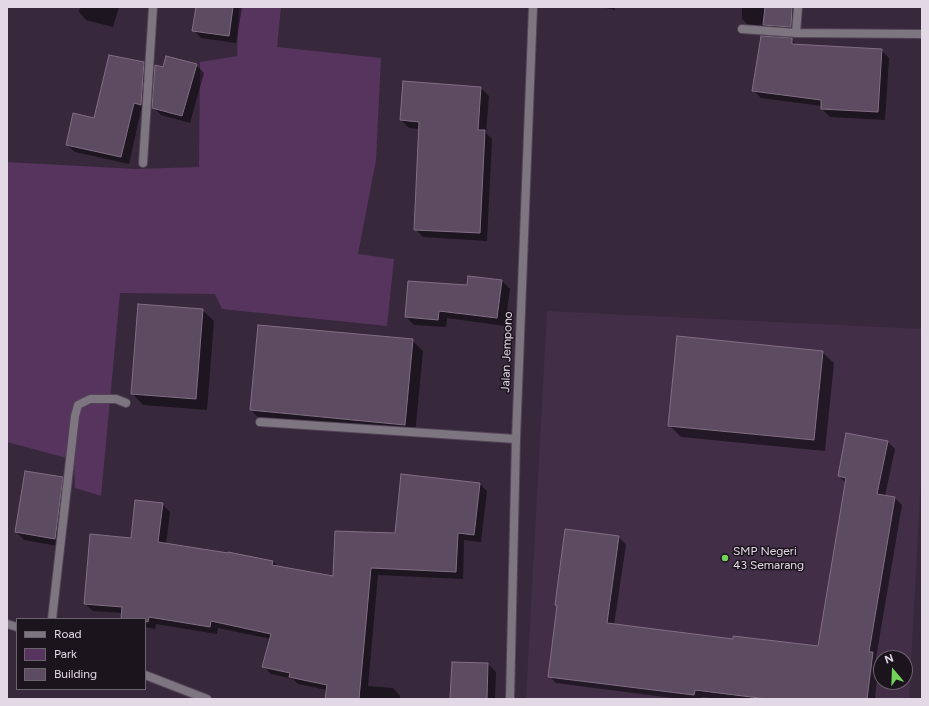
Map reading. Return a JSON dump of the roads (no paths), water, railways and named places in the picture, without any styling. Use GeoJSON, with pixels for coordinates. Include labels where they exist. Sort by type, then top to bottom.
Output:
{"type":"FeatureCollection","features":[{"type":"Feature","properties":{"kind":"street"},"geometry":{"type":"LineString","coordinates":[[143,163],[153,7]]}},
{"type":"Feature","properties":{"kind":"street","name":"Jalan Jempono"},"geometry":{"type":"LineString","coordinates":[[510,699],[516,439],[532,7]]}},
{"type":"Feature","properties":{"kind":"street"},"geometry":{"type":"LineString","coordinates":[[796,33],[798,7]]}},
{"type":"Feature","properties":{"kind":"street"},"geometry":{"type":"LineString","coordinates":[[742,29],[796,33],[922,34]]}},
{"type":"Feature","properties":{"kind":"street"},"geometry":{"type":"LineString","coordinates":[[52,618],[75,416],[78,404],[90,400],[116,399],[126,403]]}},
{"type":"Feature","properties":{"kind":"street"},"geometry":{"type":"LineString","coordinates":[[260,422],[516,439]]}},
{"type":"Feature","properties":{"kind":"street"},"geometry":{"type":"LineString","coordinates":[[146,675],[207,699]]}},
{"type":"Feature","properties":{"kind":"place","name":"SMP Negeri 43 Semarang"},"geometry":{"type":"Point","coordinates":[725,558]}}]}
